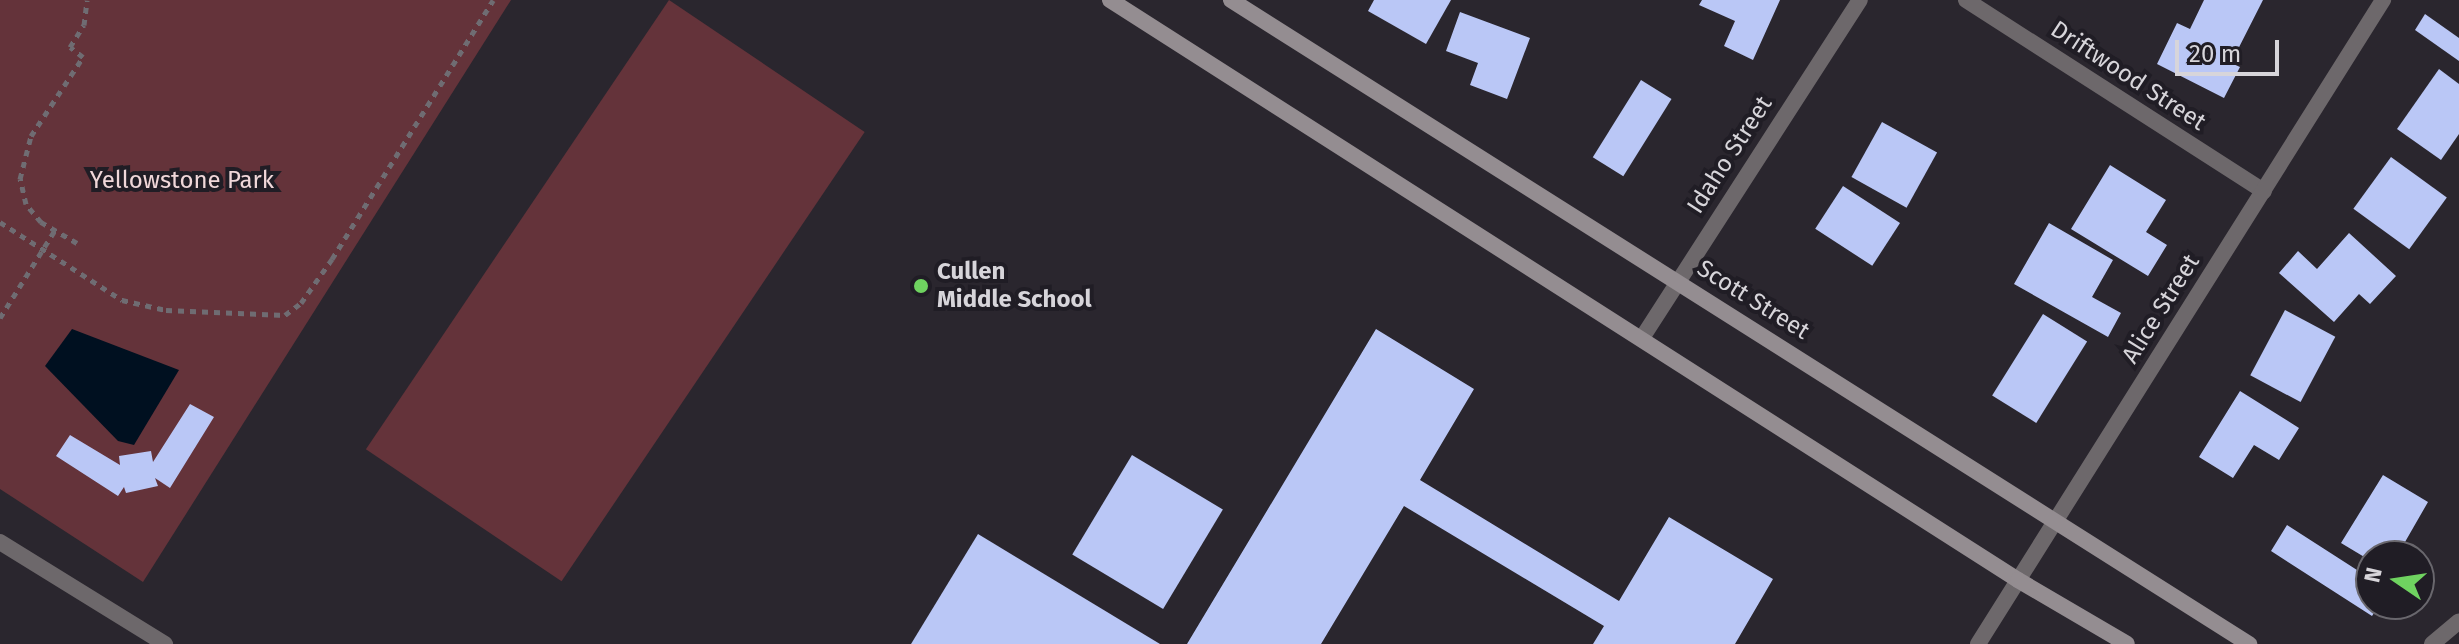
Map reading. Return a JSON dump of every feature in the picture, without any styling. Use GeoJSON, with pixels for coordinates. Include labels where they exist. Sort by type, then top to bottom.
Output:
{"type":"FeatureCollection","features":[{"type":"Feature","properties":{"kind":"main road"},"geometry":{"type":"LineString","coordinates":[[1110,0],[2018,580],[2127,644]]}},
{"type":"Feature","properties":{"kind":"main road","name":"Scott Street"},"geometry":{"type":"LineString","coordinates":[[1231,0],[2249,644]]}},
{"type":"Feature","properties":{"kind":"street","name":"Idaho Street"},"geometry":{"type":"LineString","coordinates":[[1642,338],[1860,0]]}},
{"type":"Feature","properties":{"kind":"street","name":"Driftwood Street"},"geometry":{"type":"LineString","coordinates":[[1966,0],[2264,191]]}},
{"type":"Feature","properties":{"kind":"street","name":"Alice Street"},"geometry":{"type":"LineString","coordinates":[[1978,644],[2383,0]]}},
{"type":"Feature","properties":{"kind":"street"},"geometry":{"type":"LineString","coordinates":[[0,542],[165,644]]}},
{"type":"Feature","properties":{"kind":"street"},"geometry":{"type":"LineString","coordinates":[[2432,644],[2459,621]]}},
{"type":"Feature","properties":{"kind":"path"},"geometry":{"type":"LineString","coordinates":[[77,243],[55,230],[26,204],[20,179],[31,136],[83,57],[70,47],[84,25],[87,0]]}},
{"type":"Feature","properties":{"kind":"path"},"geometry":{"type":"LineString","coordinates":[[0,222],[122,300],[166,310],[285,315],[301,303],[332,259],[493,0]]}},
{"type":"Feature","properties":{"kind":"path"},"geometry":{"type":"LineString","coordinates":[[0,318],[55,230]]}},
{"type":"Feature","properties":{"kind":"green space","name":"Yellowstone Park"},"geometry":{"type":"Polygon","coordinates":[[[0,0],[511,0],[143,582],[0,489],[0,0]]]}},
{"type":"Feature","properties":{"kind":"green space"},"geometry":{"type":"Polygon","coordinates":[[[669,0],[865,132],[562,581],[366,449],[669,0]]]}},
{"type":"Feature","properties":{"kind":"water"},"geometry":{"type":"Polygon","coordinates":[[[72,329],[179,370],[134,445],[118,441],[45,366],[72,329]]]}},
{"type":"Feature","properties":{"kind":"building"},"geometry":{"type":"Polygon","coordinates":[[[1374,0],[1451,0],[1426,44],[1368,11],[1374,0]]]}},
{"type":"Feature","properties":{"kind":"building"},"geometry":{"type":"Polygon","coordinates":[[[1702,0],[1780,0],[1753,60],[1724,46],[1735,21],[1699,5],[1702,0]]]}},
{"type":"Feature","properties":{"kind":"building"},"geometry":{"type":"Polygon","coordinates":[[[2204,0],[2263,0],[2231,63],[2240,67],[2224,98],[2157,64],[2177,23],[2190,29],[2204,0]]]}},
{"type":"Feature","properties":{"kind":"building"},"geometry":{"type":"Polygon","coordinates":[[[1460,12],[1530,38],[1507,99],[1470,85],[1478,63],[1446,51],[1460,12]]]}},
{"type":"Feature","properties":{"kind":"building"},"geometry":{"type":"Polygon","coordinates":[[[2425,14],[2459,38],[2459,61],[2415,30],[2425,14]]]}},
{"type":"Feature","properties":{"kind":"building"},"geometry":{"type":"Polygon","coordinates":[[[2439,69],[2459,84],[2459,134],[2441,160],[2397,129],[2439,69]]]}},
{"type":"Feature","properties":{"kind":"building"},"geometry":{"type":"Polygon","coordinates":[[[1641,80],[1672,99],[1623,176],[1593,157],[1641,80]]]}},
{"type":"Feature","properties":{"kind":"building"},"geometry":{"type":"Polygon","coordinates":[[[1882,122],[1937,153],[1907,208],[1851,177],[1882,122]]]}},
{"type":"Feature","properties":{"kind":"building"},"geometry":{"type":"Polygon","coordinates":[[[2391,157],[2447,198],[2409,249],[2353,209],[2391,157]]]}},
{"type":"Feature","properties":{"kind":"building"},"geometry":{"type":"Polygon","coordinates":[[[2110,165],[2166,200],[2146,232],[2167,245],[2148,276],[2071,229],[2110,165]]]}},
{"type":"Feature","properties":{"kind":"building"},"geometry":{"type":"Polygon","coordinates":[[[1843,186],[1900,223],[1872,266],[1815,229],[1843,186]]]}},
{"type":"Feature","properties":{"kind":"building"},"geometry":{"type":"Polygon","coordinates":[[[2049,223],[2113,260],[2092,297],[2121,313],[2108,337],[2014,284],[2049,223]]]}},
{"type":"Feature","properties":{"kind":"building"},"geometry":{"type":"Polygon","coordinates":[[[2349,233],[2396,276],[2370,304],[2359,294],[2334,322],[2279,273],[2298,251],[2317,269],[2349,233]]]}},
{"type":"Feature","properties":{"kind":"building"},"geometry":{"type":"Polygon","coordinates":[[[2285,310],[2335,337],[2301,402],[2250,375],[2285,310]]]}},
{"type":"Feature","properties":{"kind":"building"},"geometry":{"type":"Polygon","coordinates":[[[2043,314],[2087,342],[2036,423],[1992,395],[2043,314]]]}},
{"type":"Feature","properties":{"kind":"building"},"geometry":{"type":"Polygon","coordinates":[[[1376,329],[1474,389],[1420,480],[1619,601],[1669,517],[1773,579],[1735,644],[1593,644],[1604,626],[1404,506],[1321,644],[1187,644],[1376,329]]]}},
{"type":"Feature","properties":{"kind":"building"},"geometry":{"type":"Polygon","coordinates":[[[2240,391],[2299,428],[2279,460],[2254,445],[2233,478],[2199,457],[2240,391]]]}},
{"type":"Feature","properties":{"kind":"building"},"geometry":{"type":"Polygon","coordinates":[[[190,404],[214,417],[170,488],[155,478],[158,486],[126,493],[124,487],[118,496],[56,456],[70,435],[120,465],[119,456],[151,451],[153,462],[190,404]]]}},
{"type":"Feature","properties":{"kind":"building"},"geometry":{"type":"Polygon","coordinates":[[[1132,455],[1223,510],[1163,609],[1072,554],[1132,455]]]}},
{"type":"Feature","properties":{"kind":"building"},"geometry":{"type":"Polygon","coordinates":[[[2383,475],[2428,502],[2406,540],[2355,540],[2355,551],[2341,543],[2383,475]]]}},
{"type":"Feature","properties":{"kind":"building"},"geometry":{"type":"Polygon","coordinates":[[[2287,525],[2355,569],[2355,605],[2271,551],[2287,525]]]}},
{"type":"Feature","properties":{"kind":"building"},"geometry":{"type":"Polygon","coordinates":[[[978,534],[1160,644],[911,644],[978,534]]]}},
{"type":"Feature","properties":{"kind":"place","name":"Cullen Middle School"},"geometry":{"type":"Point","coordinates":[921,286]}}]}
